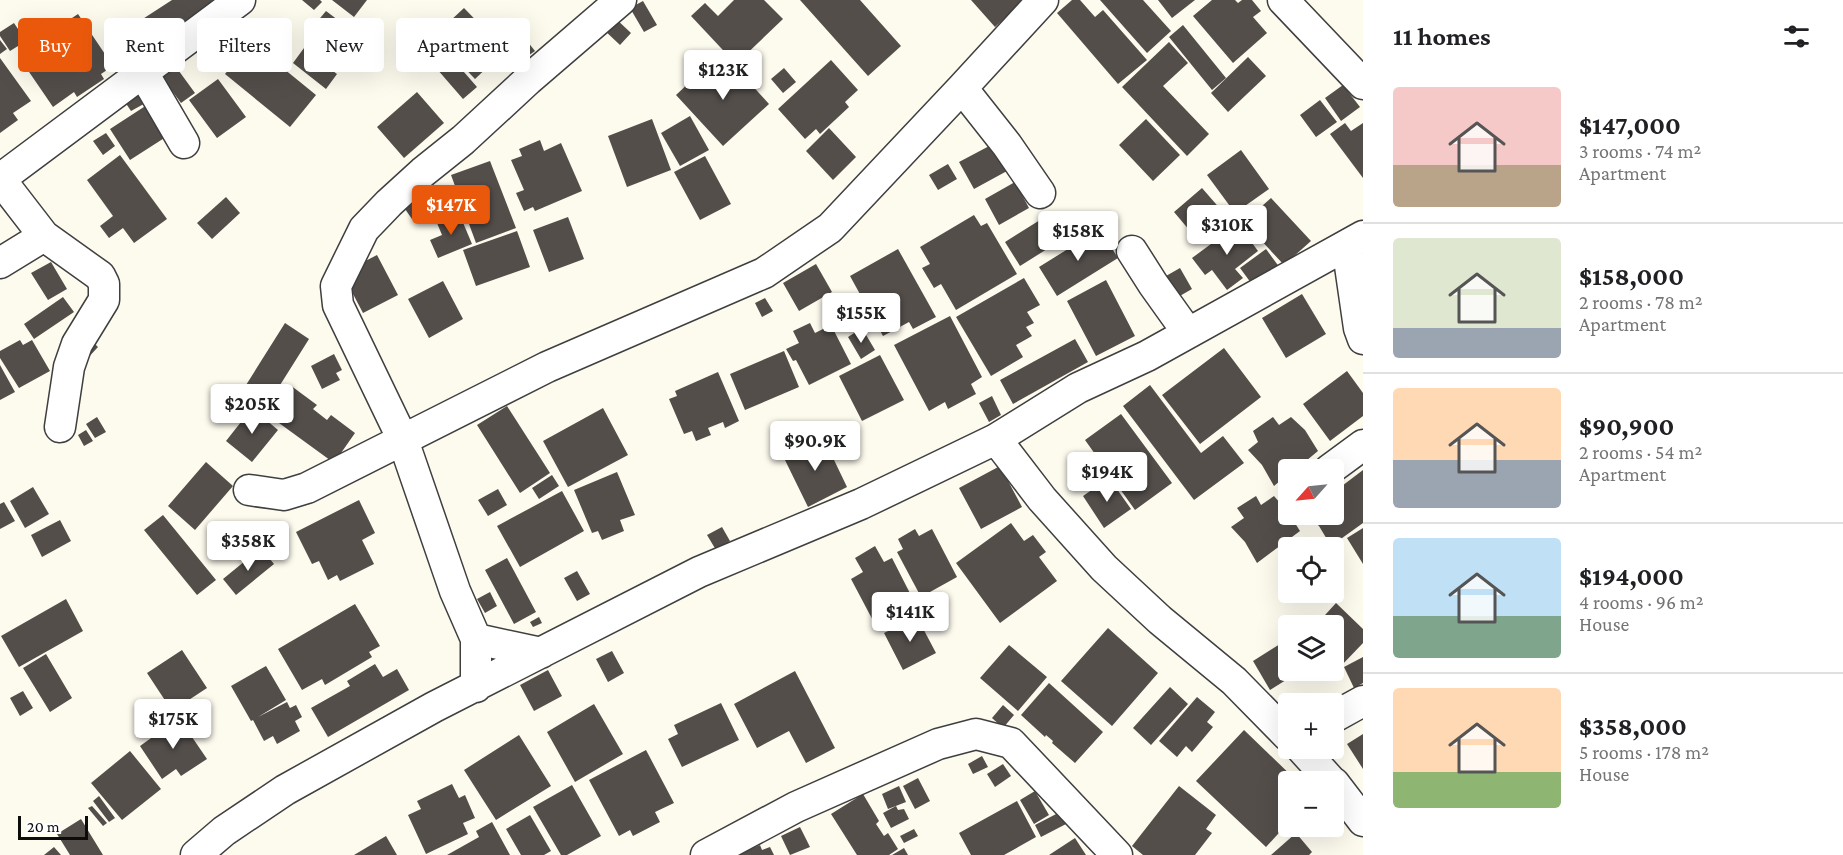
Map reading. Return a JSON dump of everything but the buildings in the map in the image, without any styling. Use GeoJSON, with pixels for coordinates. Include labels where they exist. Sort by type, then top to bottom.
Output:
{"type":"FeatureCollection","features":[{"type":"Feature","properties":{"kind":"street"},"geometry":{"type":"LineString","coordinates":[[185,40],[240,0]]}},
{"type":"Feature","properties":{"kind":"street"},"geometry":{"type":"LineString","coordinates":[[476,687],[476,639],[455,591],[403,440],[338,305],[336,286],[364,229],[388,203],[621,0]]}},
{"type":"Feature","properties":{"kind":"street"},"geometry":{"type":"LineString","coordinates":[[249,490],[284,495],[307,488],[484,397],[764,273],[830,228],[1043,0]]}},
{"type":"Feature","properties":{"kind":"street"},"geometry":{"type":"LineString","coordinates":[[1283,0],[1363,84]]}},
{"type":"Feature","properties":{"kind":"street"},"geometry":{"type":"LineString","coordinates":[[60,427],[69,367],[77,344],[104,300],[104,284],[100,276],[44,236],[0,179],[141,72]]}},
{"type":"Feature","properties":{"kind":"street"},"geometry":{"type":"LineString","coordinates":[[143,72],[184,143]]}},
{"type":"Feature","properties":{"kind":"street"},"geometry":{"type":"LineString","coordinates":[[962,88],[1007,145],[1040,193]]}},
{"type":"Feature","properties":{"kind":"street"},"geometry":{"type":"LineString","coordinates":[[0,263],[44,236]]}},
{"type":"Feature","properties":{"kind":"street"},"geometry":{"type":"LineString","coordinates":[[196,855],[224,831],[285,790],[434,707],[699,572],[861,504],[996,439],[1078,388],[1147,356],[1355,240],[1359,328],[1363,339]]}},
{"type":"Feature","properties":{"kind":"street"},"geometry":{"type":"LineString","coordinates":[[1132,251],[1188,333]]}},
{"type":"Feature","properties":{"kind":"street"},"geometry":{"type":"LineString","coordinates":[[996,439],[1042,499],[1104,568],[1160,620],[1234,681],[1278,726]]}},
{"type":"Feature","properties":{"kind":"street"},"geometry":{"type":"LineString","coordinates":[[1344,459],[1363,445]]}},
{"type":"Feature","properties":{"kind":"street"},"geometry":{"type":"LineString","coordinates":[[476,639],[541,653]]}},
{"type":"Feature","properties":{"kind":"street"},"geometry":{"type":"LineString","coordinates":[[1344,711],[1363,701]]}},
{"type":"Feature","properties":{"kind":"street"},"geometry":{"type":"LineString","coordinates":[[706,855],[796,807],[938,744],[976,734],[1011,744],[1116,855]]}},
{"type":"Feature","properties":{"kind":"street"},"geometry":{"type":"LineString","coordinates":[[1311,759],[1323,771]]}},
{"type":"Feature","properties":{"kind":"street"},"geometry":{"type":"LineString","coordinates":[[1344,796],[1363,821]]}}]}
